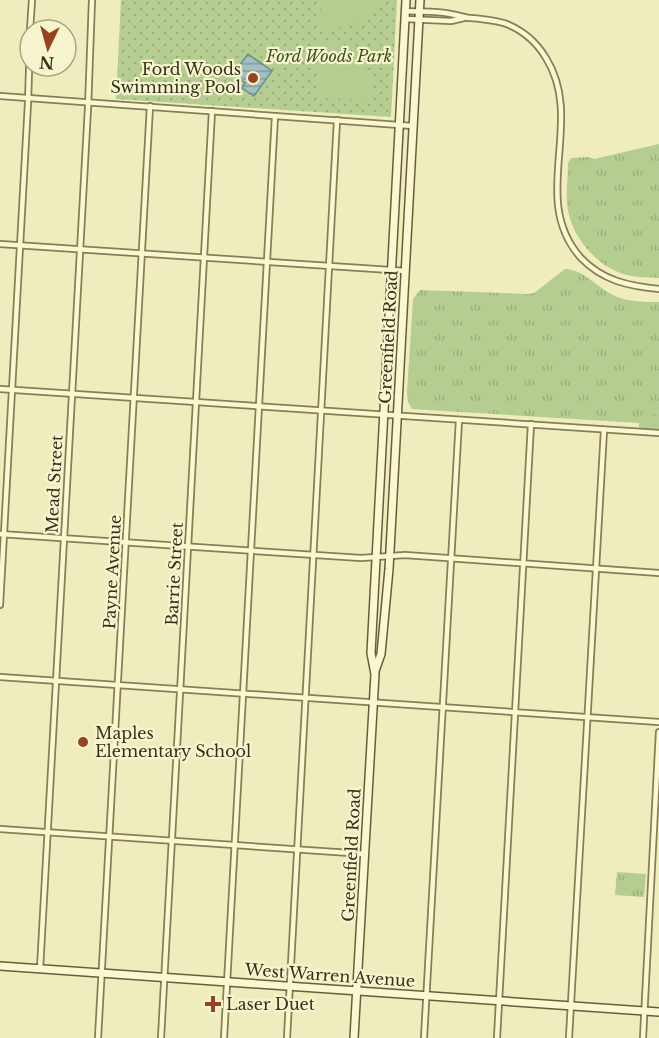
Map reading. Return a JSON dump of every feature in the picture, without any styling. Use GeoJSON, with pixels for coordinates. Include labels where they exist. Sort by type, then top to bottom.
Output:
{"type":"FeatureCollection","features":[{"type":"Feature","properties":{"kind":"main road","name":"Greenfield Road"},"geometry":{"type":"LineString","coordinates":[[375,674],[371,654],[406,0]]}},
{"type":"Feature","properties":{"kind":"main road","name":"Greenfield Road"},"geometry":{"type":"LineString","coordinates":[[354,1038],[375,674],[381,654],[390,556],[420,0]]}},
{"type":"Feature","properties":{"kind":"main road"},"geometry":{"type":"LineString","coordinates":[[379,499],[393,500]]}},
{"type":"Feature","properties":{"kind":"main road","name":"West Warren Avenue"},"geometry":{"type":"LineString","coordinates":[[0,966],[659,1012]]}},
{"type":"Feature","properties":{"kind":"street"},"geometry":{"type":"LineString","coordinates":[[31,18],[32,0]]}},
{"type":"Feature","properties":{"kind":"street","name":"Mead Street"},"geometry":{"type":"LineString","coordinates":[[40,969],[92,0]]}},
{"type":"Feature","properties":{"kind":"street"},"geometry":{"type":"LineString","coordinates":[[406,11],[452,14],[509,25],[527,36],[541,49],[554,69],[560,88],[562,112],[558,203],[564,232],[575,250],[589,266],[607,278],[623,284],[659,289]]}},
{"type":"Feature","properties":{"kind":"street"},"geometry":{"type":"LineString","coordinates":[[405,19],[451,21],[466,18]]}},
{"type":"Feature","properties":{"kind":"street"},"geometry":{"type":"LineString","coordinates":[[0,605],[2,534],[29,78]]}},
{"type":"Feature","properties":{"kind":"street"},"geometry":{"type":"LineString","coordinates":[[0,96],[414,126]]}},
{"type":"Feature","properties":{"kind":"street","name":"Payne Avenue"},"geometry":{"type":"LineString","coordinates":[[98,1038],[150,106]]}},
{"type":"Feature","properties":{"kind":"street","name":"Barrie Street"},"geometry":{"type":"LineString","coordinates":[[161,1038],[212,111]]}},
{"type":"Feature","properties":{"kind":"street"},"geometry":{"type":"LineString","coordinates":[[224,1038],[275,116]]}},
{"type":"Feature","properties":{"kind":"street"},"geometry":{"type":"LineString","coordinates":[[287,1038],[338,120]]}},
{"type":"Feature","properties":{"kind":"street"},"geometry":{"type":"LineString","coordinates":[[0,244],[406,271]]}},
{"type":"Feature","properties":{"kind":"street"},"geometry":{"type":"LineString","coordinates":[[0,389],[659,433]]}},
{"type":"Feature","properties":{"kind":"street"},"geometry":{"type":"LineString","coordinates":[[424,1038],[459,420]]}},
{"type":"Feature","properties":{"kind":"street"},"geometry":{"type":"LineString","coordinates":[[497,1038],[531,424]]}},
{"type":"Feature","properties":{"kind":"street"},"geometry":{"type":"LineString","coordinates":[[569,1038],[604,430]]}},
{"type":"Feature","properties":{"kind":"street"},"geometry":{"type":"LineString","coordinates":[[2,534],[313,555],[451,558],[659,573]]}},
{"type":"Feature","properties":{"kind":"street"},"geometry":{"type":"LineString","coordinates":[[0,677],[659,722]]}},
{"type":"Feature","properties":{"kind":"street"},"geometry":{"type":"LineString","coordinates":[[643,1038],[659,732]]}},
{"type":"Feature","properties":{"kind":"street"},"geometry":{"type":"LineString","coordinates":[[0,829],[365,854]]}},
{"type":"Feature","properties":{"kind":"green space","name":"Ford Woods Park"},"geometry":{"type":"Polygon","coordinates":[[[121,0],[397,0],[391,117],[116,99],[121,0]]]}},
{"type":"Feature","properties":{"kind":"green space"},"geometry":{"type":"Polygon","coordinates":[[[321,0],[383,0],[370,14],[355,23],[347,26],[320,28],[321,0]]]}},
{"type":"Feature","properties":{"kind":"green space"},"geometry":{"type":"Polygon","coordinates":[[[319,40],[342,45],[360,58],[370,77],[373,100],[319,98],[316,94],[319,40]]]}},
{"type":"Feature","properties":{"kind":"green space"},"geometry":{"type":"Polygon","coordinates":[[[659,144],[659,278],[619,273],[597,259],[588,250],[574,228],[567,204],[568,163],[571,158],[594,159],[659,144]]]}},
{"type":"Feature","properties":{"kind":"green space"},"geometry":{"type":"Polygon","coordinates":[[[565,269],[584,275],[617,297],[635,301],[659,302],[659,411],[639,423],[412,409],[408,402],[407,392],[413,299],[420,290],[528,294],[534,293],[565,269]]]}},
{"type":"Feature","properties":{"kind":"green space"},"geometry":{"type":"Polygon","coordinates":[[[659,411],[659,431],[639,430],[639,423],[659,411]]]}},
{"type":"Feature","properties":{"kind":"green space"},"geometry":{"type":"Polygon","coordinates":[[[617,872],[646,874],[644,897],[615,895],[617,872]]]}},
{"type":"Feature","properties":{"kind":"water","name":"Ford Woods Swimming Pool"},"geometry":{"type":"Polygon","coordinates":[[[248,54],[272,71],[254,96],[242,88],[245,83],[233,74],[248,54]]]}},
{"type":"Feature","properties":{"kind":"place","name":"Ford Woods Swimming Pool"},"geometry":{"type":"Point","coordinates":[253,78]}},
{"type":"Feature","properties":{"kind":"place","name":"Maples Elementary School"},"geometry":{"type":"Point","coordinates":[83,742]}},
{"type":"Feature","properties":{"kind":"place","name":"Laser Duet"},"geometry":{"type":"Point","coordinates":[213,1004]}}]}
